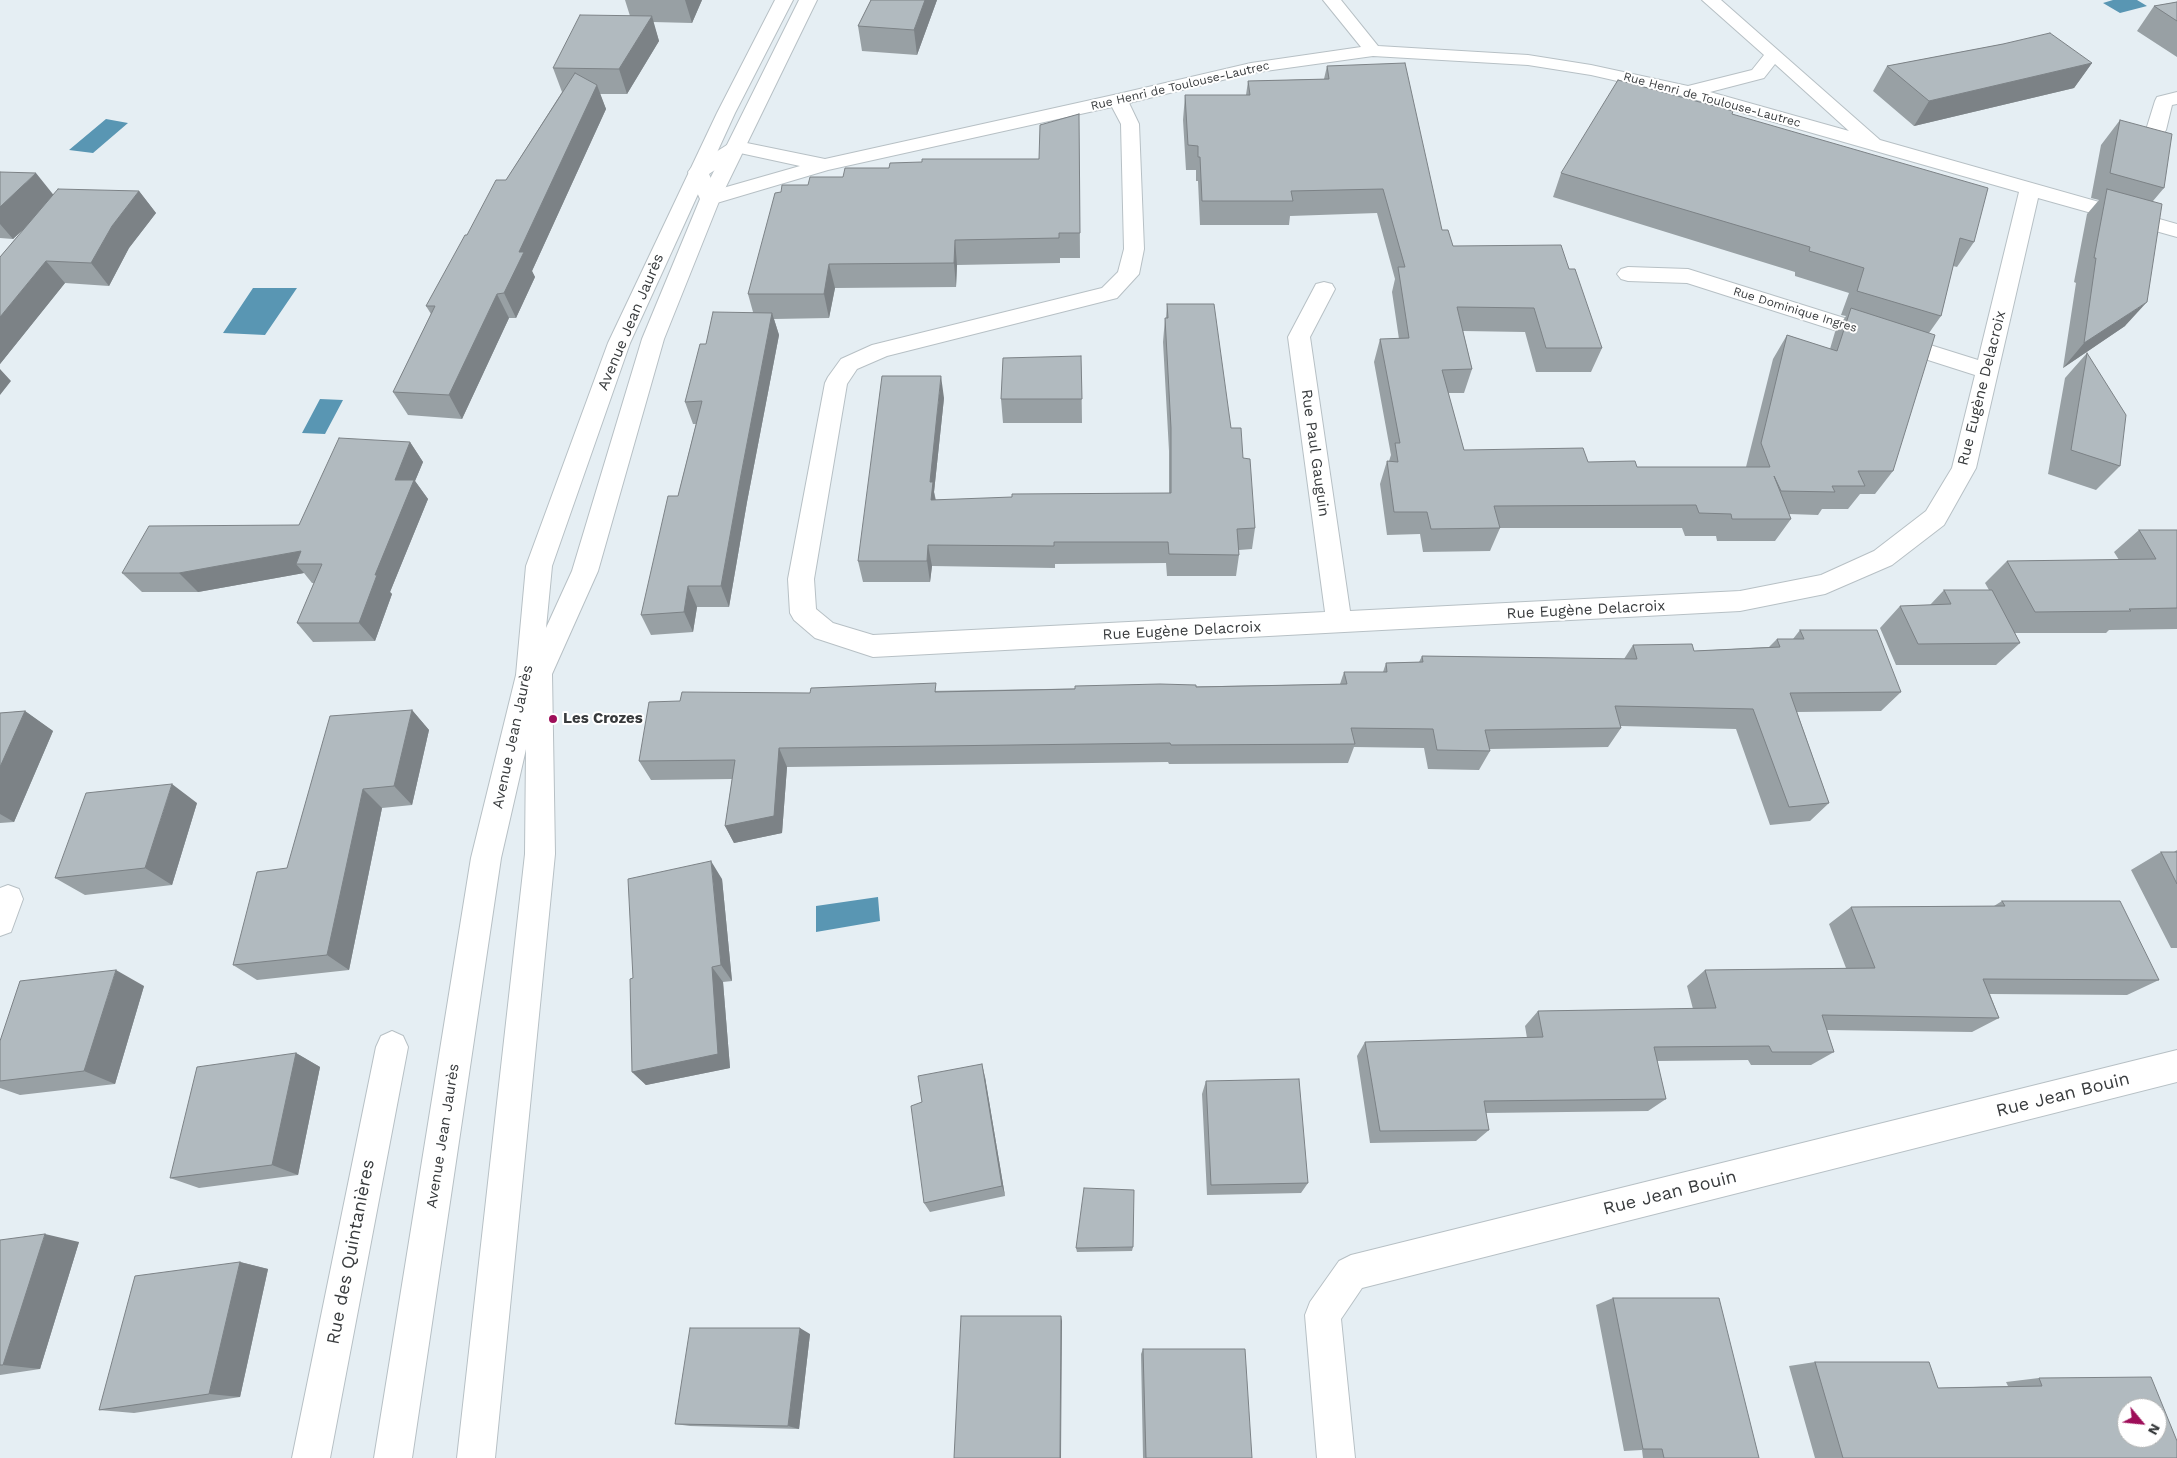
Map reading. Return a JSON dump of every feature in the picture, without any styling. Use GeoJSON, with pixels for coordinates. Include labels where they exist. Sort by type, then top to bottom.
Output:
{"type":"FeatureCollection","features":[{"type":"Feature","properties":{"kind":"street","name":"Avenue Jean Jaurès"},"geometry":{"type":"LineString","coordinates":[[476,1458],[540,854],[539,674],[585,571],[653,339],[704,186],[784,0]]}},
{"type":"Feature","properties":{"kind":"street","name":"Avenue Jean Jaurès"},"geometry":{"type":"LineString","coordinates":[[393,1458],[486,858],[529,675],[539,566],[619,343],[704,186],[737,147],[749,118],[808,0]]}},
{"type":"Feature","properties":{"kind":"street"},"geometry":{"type":"LineString","coordinates":[[1332,0],[1373,51]]}},
{"type":"Feature","properties":{"kind":"street"},"geometry":{"type":"LineString","coordinates":[[1711,0],[1875,144]]}},
{"type":"Feature","properties":{"kind":"street","name":"Rue Henri de Toulouse-Lautrec"},"geometry":{"type":"LineString","coordinates":[[704,186],[763,182],[825,165],[1118,100],[1251,68],[1373,51],[1528,60],[1591,70],[1687,91],[2177,231]]}},
{"type":"Feature","properties":{"kind":"street"},"geometry":{"type":"LineString","coordinates":[[1687,91],[1758,74],[1774,54]]}},
{"type":"Feature","properties":{"kind":"street"},"geometry":{"type":"LineString","coordinates":[[2156,130],[2164,101],[2177,98]]}},
{"type":"Feature","properties":{"kind":"street","name":"Rue Eugène Delacroix"},"geometry":{"type":"LineString","coordinates":[[1118,100],[1130,124],[1134,249],[1128,274],[1109,293],[880,350],[849,364],[836,383],[801,579],[803,613],[824,632],[874,646],[1339,624],[1740,602],[1825,584],[1883,558],[1934,518],[1964,468],[2030,190]]}},
{"type":"Feature","properties":{"kind":"street"},"geometry":{"type":"LineString","coordinates":[[704,186],[737,147]]}},
{"type":"Feature","properties":{"kind":"street","name":"Rue Henri de Toulouse-Lautrec"},"geometry":{"type":"LineString","coordinates":[[737,147],[825,165]]}},
{"type":"Feature","properties":{"kind":"street","name":"Rue Dominique Ingres"},"geometry":{"type":"LineString","coordinates":[[1628,274],[1688,276],[1988,371]]}},
{"type":"Feature","properties":{"kind":"street","name":"Rue Paul Gauguin"},"geometry":{"type":"LineString","coordinates":[[1324,289],[1299,337],[1339,624]]}},
{"type":"Feature","properties":{"kind":"street","name":"Rue des Quintanières"},"geometry":{"type":"LineString","coordinates":[[310,1458],[392,1047]]}},
{"type":"Feature","properties":{"kind":"street","name":"Rue Jean Bouin"},"geometry":{"type":"LineString","coordinates":[[1336,1458],[1323,1315],[1351,1273],[2177,1066]]}},
{"type":"Feature","properties":{"kind":"water"},"geometry":{"type":"Polygon","coordinates":[[[2113,0],[2137,0],[2147,6],[2120,13],[2103,3],[2113,0]]]}},
{"type":"Feature","properties":{"kind":"water"},"geometry":{"type":"Polygon","coordinates":[[[106,119],[128,123],[93,153],[69,150],[106,119]]]}},
{"type":"Feature","properties":{"kind":"water"},"geometry":{"type":"Polygon","coordinates":[[[253,288],[297,288],[265,335],[223,333],[253,288]]]}},
{"type":"Feature","properties":{"kind":"water"},"geometry":{"type":"Polygon","coordinates":[[[320,399],[343,400],[325,434],[302,433],[320,399]]]}},
{"type":"Feature","properties":{"kind":"water"},"geometry":{"type":"Polygon","coordinates":[[[878,897],[880,921],[816,932],[816,906],[878,897]]]}},
{"type":"Feature","properties":{"kind":"building"},"geometry":{"type":"Polygon","coordinates":[[[871,0],[925,0],[914,30],[858,26],[871,0]]]}},
{"type":"Feature","properties":{"kind":"building"},"geometry":{"type":"Polygon","coordinates":[[[2177,2],[2177,21],[2154,6],[2177,2]]]}},
{"type":"Feature","properties":{"kind":"building"},"geometry":{"type":"Polygon","coordinates":[[[580,15],[652,16],[619,69],[553,68],[580,15]]]}},
{"type":"Feature","properties":{"kind":"building"},"geometry":{"type":"Polygon","coordinates":[[[2050,33],[2092,63],[1929,101],[1887,66],[2003,44],[2050,33]]]}},
{"type":"Feature","properties":{"kind":"building"},"geometry":{"type":"Polygon","coordinates":[[[1405,63],[1442,230],[1448,230],[1453,246],[1561,245],[1569,269],[1575,269],[1602,348],[1546,348],[1534,308],[1457,307],[1472,369],[1442,370],[1464,450],[1583,448],[1588,462],[1635,461],[1637,467],[1770,467],[1761,443],[1787,335],[1837,351],[1851,308],[1935,335],[1893,471],[1858,471],[1865,486],[1832,486],[1835,492],[1781,491],[1774,476],[1791,519],[1732,519],[1731,514],[1699,513],[1696,505],[1494,506],[1500,528],[1431,529],[1427,512],[1394,512],[1387,461],[1398,462],[1395,443],[1400,443],[1380,339],[1409,338],[1398,267],[1405,267],[1383,189],[1291,191],[1293,201],[1202,201],[1200,157],[1198,157],[1198,146],[1188,145],[1185,95],[1250,95],[1248,81],[1329,79],[1327,66],[1405,63]]]}},
{"type":"Feature","properties":{"kind":"building"},"geometry":{"type":"Polygon","coordinates":[[[575,73],[597,85],[519,252],[524,252],[504,293],[497,294],[449,395],[393,392],[435,306],[426,306],[496,180],[506,180],[575,73]]]}},
{"type":"Feature","properties":{"kind":"building"},"geometry":{"type":"Polygon","coordinates":[[[1618,80],[1733,111],[1732,114],[1988,188],[1974,242],[1960,238],[1941,316],[1857,291],[1864,268],[1809,251],[1810,247],[1561,173],[1618,80]]]}},
{"type":"Feature","properties":{"kind":"building"},"geometry":{"type":"Polygon","coordinates":[[[1079,114],[1080,233],[1059,233],[1059,238],[955,240],[954,263],[829,264],[824,294],[748,294],[775,193],[781,192],[782,185],[808,185],[810,177],[843,177],[845,168],[889,168],[890,163],[922,162],[922,159],[1039,159],[1040,125],[1079,114]]]}},
{"type":"Feature","properties":{"kind":"building"},"geometry":{"type":"Polygon","coordinates":[[[2120,120],[2172,134],[2164,188],[2110,173],[2120,120]]]}},
{"type":"Feature","properties":{"kind":"building"},"geometry":{"type":"Polygon","coordinates":[[[0,172],[36,173],[0,207],[0,172]]]}},
{"type":"Feature","properties":{"kind":"building"},"geometry":{"type":"Polygon","coordinates":[[[58,189],[139,191],[112,226],[91,263],[46,261],[0,317],[0,257],[58,189]]]}},
{"type":"Feature","properties":{"kind":"building"},"geometry":{"type":"Polygon","coordinates":[[[2107,189],[2162,204],[2147,302],[2084,343],[2096,258],[2094,258],[2107,189]]]}},
{"type":"Feature","properties":{"kind":"building"},"geometry":{"type":"Polygon","coordinates":[[[1167,304],[1214,304],[1231,428],[1241,428],[1243,458],[1250,459],[1255,528],[1237,529],[1239,555],[1169,554],[1168,542],[1054,542],[1054,546],[928,545],[927,561],[858,561],[882,376],[941,376],[930,482],[933,482],[931,500],[1012,497],[1012,494],[1171,493],[1171,428],[1165,318],[1168,318],[1167,304]]]}},
{"type":"Feature","properties":{"kind":"building"},"geometry":{"type":"Polygon","coordinates":[[[713,312],[772,313],[721,586],[688,586],[684,612],[641,615],[668,496],[678,496],[702,401],[685,402],[700,344],[706,344],[713,312]]]}},
{"type":"Feature","properties":{"kind":"building"},"geometry":{"type":"Polygon","coordinates":[[[2087,353],[2126,415],[2120,466],[2071,450],[2087,353]]]}},
{"type":"Feature","properties":{"kind":"building"},"geometry":{"type":"Polygon","coordinates":[[[1081,356],[1082,399],[1001,399],[1003,358],[1081,356]]]}},
{"type":"Feature","properties":{"kind":"building"},"geometry":{"type":"Polygon","coordinates":[[[339,438],[410,442],[395,480],[414,480],[375,575],[377,575],[359,623],[297,623],[322,564],[296,564],[301,551],[179,573],[122,573],[149,526],[299,525],[339,438]]]}},
{"type":"Feature","properties":{"kind":"building"},"geometry":{"type":"Polygon","coordinates":[[[2139,530],[2177,530],[2177,608],[2129,609],[2131,611],[2035,612],[2007,561],[2156,559],[2139,530]]]}},
{"type":"Feature","properties":{"kind":"building"},"geometry":{"type":"Polygon","coordinates":[[[1944,590],[1992,590],[2020,643],[1918,644],[1900,606],[1951,604],[1944,590]]]}},
{"type":"Feature","properties":{"kind":"building"},"geometry":{"type":"Polygon","coordinates":[[[1800,630],[1877,630],[1901,692],[1790,693],[1829,803],[1789,807],[1753,709],[1615,706],[1621,728],[1485,730],[1490,751],[1437,750],[1433,729],[1351,728],[1355,744],[1171,745],[1170,743],[779,748],[774,816],[725,826],[735,760],[639,761],[649,702],[680,701],[682,692],[810,693],[811,688],[936,683],[935,692],[1075,689],[1075,686],[1160,684],[1196,685],[1196,687],[1347,684],[1344,672],[1387,672],[1386,663],[1423,662],[1422,656],[1637,659],[1633,645],[1692,644],[1694,651],[1780,647],[1777,639],[1804,639],[1800,630]]]}},
{"type":"Feature","properties":{"kind":"building"},"geometry":{"type":"Polygon","coordinates":[[[412,710],[394,786],[363,789],[327,955],[233,965],[257,872],[287,868],[330,716],[412,710]]]}},
{"type":"Feature","properties":{"kind":"building"},"geometry":{"type":"Polygon","coordinates":[[[25,711],[0,767],[0,713],[25,711]]]}},
{"type":"Feature","properties":{"kind":"building"},"geometry":{"type":"Polygon","coordinates":[[[172,784],[145,868],[55,878],[86,793],[172,784]]]}},
{"type":"Feature","properties":{"kind":"building"},"geometry":{"type":"Polygon","coordinates":[[[2161,852],[2177,852],[2177,884],[2161,852]]]}},
{"type":"Feature","properties":{"kind":"building"},"geometry":{"type":"Polygon","coordinates":[[[711,861],[721,965],[712,967],[718,1054],[632,1072],[630,979],[633,978],[628,879],[711,861]]]}},
{"type":"Feature","properties":{"kind":"building"},"geometry":{"type":"Polygon","coordinates":[[[2002,901],[2120,901],[2159,980],[1983,979],[1999,1018],[1822,1015],[1834,1052],[1772,1052],[1769,1046],[1654,1047],[1666,1099],[1484,1101],[1489,1130],[1380,1131],[1365,1042],[1543,1037],[1538,1011],[1716,1008],[1705,970],[1875,968],[1851,907],[2005,906],[2002,901]]]}},
{"type":"Feature","properties":{"kind":"building"},"geometry":{"type":"Polygon","coordinates":[[[116,970],[84,1071],[0,1081],[0,1041],[20,981],[116,970]]]}},
{"type":"Feature","properties":{"kind":"building"},"geometry":{"type":"Polygon","coordinates":[[[296,1053],[272,1165],[170,1178],[197,1067],[296,1053]]]}},
{"type":"Feature","properties":{"kind":"building"},"geometry":{"type":"Polygon","coordinates":[[[982,1064],[1002,1186],[924,1203],[911,1106],[922,1102],[918,1076],[982,1064]]]}},
{"type":"Feature","properties":{"kind":"building"},"geometry":{"type":"Polygon","coordinates":[[[1299,1079],[1308,1183],[1211,1185],[1206,1081],[1299,1079]]]}},
{"type":"Feature","properties":{"kind":"building"},"geometry":{"type":"Polygon","coordinates":[[[1084,1188],[1134,1190],[1133,1247],[1076,1248],[1084,1188]]]}},
{"type":"Feature","properties":{"kind":"building"},"geometry":{"type":"Polygon","coordinates":[[[45,1234],[3,1365],[0,1365],[0,1240],[45,1234]]]}},
{"type":"Feature","properties":{"kind":"building"},"geometry":{"type":"Polygon","coordinates":[[[240,1262],[209,1394],[99,1410],[135,1276],[240,1262]]]}},
{"type":"Feature","properties":{"kind":"building"},"geometry":{"type":"Polygon","coordinates":[[[1613,1298],[1719,1298],[1759,1458],[1664,1458],[1662,1449],[1643,1449],[1613,1298]]]}},
{"type":"Feature","properties":{"kind":"building"},"geometry":{"type":"Polygon","coordinates":[[[961,1316],[1061,1316],[1060,1458],[954,1458],[961,1316]]]}},
{"type":"Feature","properties":{"kind":"building"},"geometry":{"type":"Polygon","coordinates":[[[690,1328],[800,1328],[788,1426],[675,1424],[690,1328]]]}},
{"type":"Feature","properties":{"kind":"building"},"geometry":{"type":"Polygon","coordinates":[[[1143,1349],[1245,1349],[1252,1458],[1146,1458],[1143,1349]]]}},
{"type":"Feature","properties":{"kind":"building"},"geometry":{"type":"Polygon","coordinates":[[[1815,1362],[1929,1362],[1938,1388],[2042,1386],[2039,1378],[2151,1377],[2160,1398],[2117,1398],[2117,1448],[2167,1448],[2167,1416],[2177,1441],[2177,1458],[1843,1458],[1815,1362]]]}},
{"type":"Feature","properties":{"kind":"place","name":"Les Crozes"},"geometry":{"type":"Point","coordinates":[553,719]}}]}
